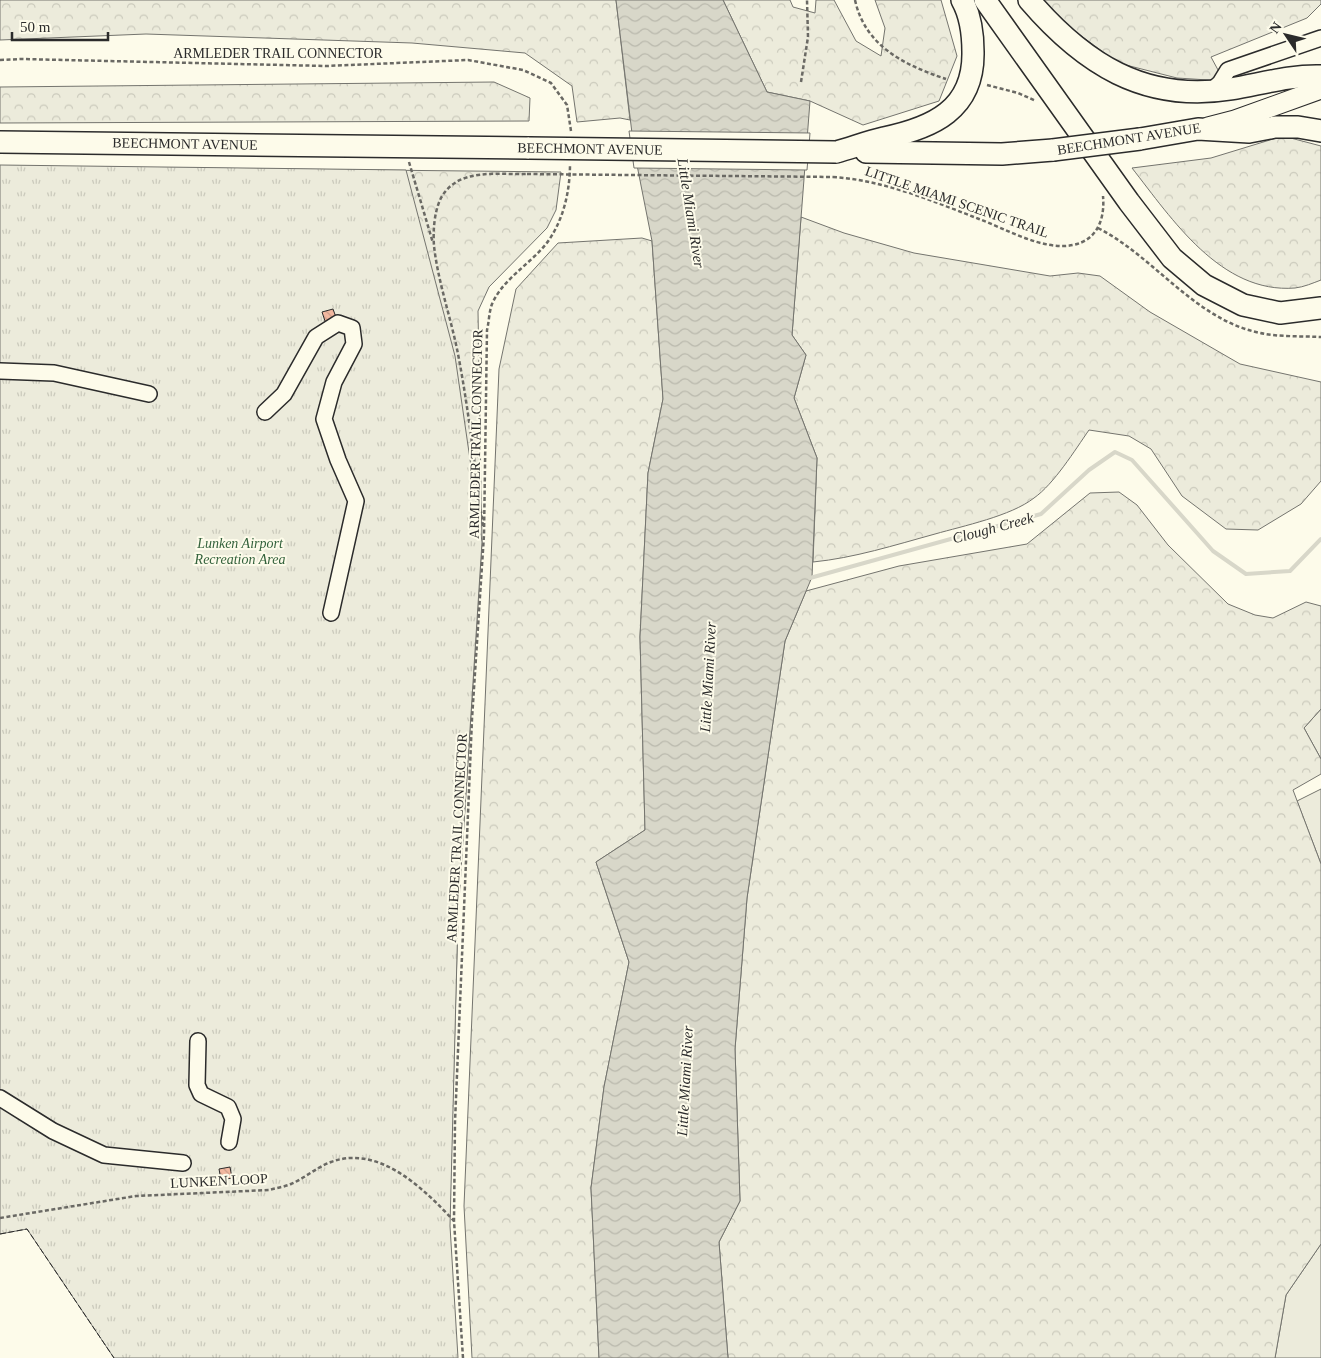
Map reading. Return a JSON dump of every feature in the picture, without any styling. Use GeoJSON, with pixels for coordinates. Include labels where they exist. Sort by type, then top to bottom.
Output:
{"type":"FeatureCollection","features":[{"type":"Feature","properties":{"kind":"highway"},"geometry":{"type":"LineString","coordinates":[[836,152],[914,132],[930,126],[948,114],[965,90],[974,62],[973,30],[962,0]]}},
{"type":"Feature","properties":{"kind":"highway"},"geometry":{"type":"LineString","coordinates":[[985,0],[1129,202],[1172,258],[1204,285],[1243,305],[1280,313],[1321,308]]}},
{"type":"Feature","properties":{"kind":"highway"},"geometry":{"type":"LineString","coordinates":[[1001,0],[1068,93],[1153,219],[1172,241],[1209,274],[1250,296],[1287,301],[1321,295]]}},
{"type":"Feature","properties":{"kind":"highway"},"geometry":{"type":"LineString","coordinates":[[1029,0],[1052,27],[1072,45],[1110,71],[1133,81],[1152,86],[1188,90],[1229,89],[1303,76],[1321,76]]}},
{"type":"Feature","properties":{"kind":"highway"},"geometry":{"type":"LineString","coordinates":[[1198,129],[1249,132],[1275,127],[1290,127],[1321,131]]}},
{"type":"Feature","properties":{"kind":"highway","name":"BEECHMONT AVENUE"},"geometry":{"type":"LineString","coordinates":[[0,142],[1002,154],[1053,150],[1140,139],[1198,129]]}},
{"type":"Feature","properties":{"kind":"main road","name":"BEECHMONT AVENUE"},"geometry":{"type":"LineString","coordinates":[[1198,129],[1235,120],[1321,89]]}},
{"type":"Feature","properties":{"kind":"lane"},"geometry":{"type":"LineString","coordinates":[[1212,90],[1220,83],[1228,70],[1321,38]]}},
{"type":"Feature","properties":{"kind":"lane"},"geometry":{"type":"LineString","coordinates":[[265,412],[284,394],[316,337],[338,323],[352,328],[354,344],[334,382],[324,419],[338,460],[356,501],[331,613]]}},
{"type":"Feature","properties":{"kind":"lane"},"geometry":{"type":"LineString","coordinates":[[0,371],[54,374],[149,394]]}},
{"type":"Feature","properties":{"kind":"lane"},"geometry":{"type":"LineString","coordinates":[[198,1041],[197,1085],[201,1094],[228,1107],[233,1119],[230,1142]]}},
{"type":"Feature","properties":{"kind":"lane"},"geometry":{"type":"LineString","coordinates":[[0,1098],[52,1131],[104,1155],[183,1162]]}},
{"type":"Feature","properties":{"kind":"path"},"geometry":{"type":"LineString","coordinates":[[801,82],[808,37],[807,0]]}},
{"type":"Feature","properties":{"kind":"path"},"geometry":{"type":"LineString","coordinates":[[855,0],[862,24],[878,43],[922,70],[946,79]]}},
{"type":"Feature","properties":{"kind":"path","name":"ARMLEDER TRAIL CONNECTOR"},"geometry":{"type":"LineString","coordinates":[[0,60],[326,66],[468,60],[523,70],[551,83],[567,105],[571,132]]}},
{"type":"Feature","properties":{"kind":"path"},"geometry":{"type":"LineString","coordinates":[[987,85],[1018,93],[1043,106]]}},
{"type":"Feature","properties":{"kind":"path"},"geometry":{"type":"LineString","coordinates":[[404,146],[434,246]]}},
{"type":"Feature","properties":{"kind":"path","name":"ARMLEDER TRAIL CONNECTOR"},"geometry":{"type":"LineString","coordinates":[[454,1221],[463,918],[484,535],[487,330],[492,305],[503,286],[545,244],[557,228],[565,205],[570,160]]}},
{"type":"Feature","properties":{"kind":"path","name":"LITTLE MIAMI SCENIC TRAIL"},"geometry":{"type":"LineString","coordinates":[[484,535],[458,355],[434,246],[436,211],[441,198],[449,188],[464,178],[476,174],[527,174],[853,178],[896,190],[1034,240],[1061,246],[1085,241],[1098,228],[1103,218],[1103,194]]}},
{"type":"Feature","properties":{"kind":"path","name":"LUNKEN LOOP"},"geometry":{"type":"LineString","coordinates":[[0,1218],[136,1196],[269,1190],[290,1184],[328,1162],[356,1157],[390,1166],[431,1197],[454,1221]]}},
{"type":"Feature","properties":{"kind":"path"},"geometry":{"type":"LineString","coordinates":[[454,1221],[463,1358]]}},
{"type":"Feature","properties":{"kind":"green space"},"geometry":{"type":"Polygon","coordinates":[[[0,0],[616,0],[630,120],[620,118],[577,122],[572,86],[525,53],[412,43],[146,34],[0,40],[0,0]]]}},
{"type":"Feature","properties":{"kind":"green space"},"geometry":{"type":"Polygon","coordinates":[[[723,0],[790,0],[793,7],[815,13],[816,0],[834,0],[856,41],[881,56],[885,28],[875,0],[941,0],[957,56],[939,101],[863,125],[810,101],[767,92],[723,0]]]}},
{"type":"Feature","properties":{"kind":"green space"},"geometry":{"type":"Polygon","coordinates":[[[1042,0],[1321,0],[1321,4],[1307,18],[1211,57],[1224,81],[1177,78],[1118,63],[1057,18],[1042,0]]]}},
{"type":"Feature","properties":{"kind":"green space"},"geometry":{"type":"Polygon","coordinates":[[[494,82],[530,98],[529,121],[0,123],[0,87],[494,82]]]}},
{"type":"Feature","properties":{"kind":"green space"},"geometry":{"type":"Polygon","coordinates":[[[1283,136],[1321,146],[1321,280],[1295,288],[1268,287],[1244,279],[1221,266],[1182,230],[1132,168],[1211,158],[1283,136]]]}},
{"type":"Feature","properties":{"kind":"green space","name":"Lunken Airport Recreation Area"},"geometry":{"type":"Polygon","coordinates":[[[0,165],[406,170],[455,356],[482,542],[458,917],[450,1226],[458,1358],[114,1358],[27,1229],[0,1234],[0,165]]]}},
{"type":"Feature","properties":{"kind":"green space"},"geometry":{"type":"Polygon","coordinates":[[[0,166],[561,172],[556,210],[547,228],[489,287],[478,311],[482,542],[458,917],[450,1199],[0,166]]]}},
{"type":"Feature","properties":{"kind":"green space"},"geometry":{"type":"Polygon","coordinates":[[[801,217],[844,233],[914,253],[1050,276],[1078,273],[1100,276],[1150,312],[1240,364],[1321,382],[1321,481],[1301,504],[1258,530],[1226,529],[1182,496],[1151,449],[1129,436],[1089,430],[1064,466],[1042,492],[1013,510],[973,524],[874,551],[813,562],[817,458],[794,398],[806,355],[792,335],[801,217]]]}},
{"type":"Feature","properties":{"kind":"green space"},"geometry":{"type":"Polygon","coordinates":[[[642,238],[652,241],[663,399],[648,473],[640,637],[645,830],[596,862],[629,962],[604,1087],[591,1188],[599,1358],[472,1358],[464,1206],[499,369],[516,289],[558,243],[642,238]]]}},
{"type":"Feature","properties":{"kind":"green space"},"geometry":{"type":"Polygon","coordinates":[[[1119,492],[1137,505],[1168,545],[1228,604],[1255,615],[1273,618],[1306,602],[1321,606],[1321,709],[1304,728],[1321,759],[1321,774],[1293,790],[1321,864],[1321,1244],[1286,1295],[1275,1358],[728,1358],[719,1242],[740,1201],[735,1049],[747,898],[785,641],[806,591],[899,566],[1027,544],[1090,493],[1119,492]]]}},
{"type":"Feature","properties":{"kind":"green space"},"geometry":{"type":"Polygon","coordinates":[[[1321,709],[1321,759],[1304,728],[1321,709]]]}},
{"type":"Feature","properties":{"kind":"green space"},"geometry":{"type":"Polygon","coordinates":[[[1321,789],[1321,864],[1297,801],[1321,789]]]}},
{"type":"Feature","properties":{"kind":"green space"},"geometry":{"type":"Polygon","coordinates":[[[1321,1244],[1321,1358],[1275,1358],[1286,1295],[1321,1244]]]}},
{"type":"Feature","properties":{"kind":"water","name":"Little Miami River"},"geometry":{"type":"Polygon","coordinates":[[[616,0],[723,0],[767,92],[810,101],[792,335],[806,355],[794,398],[817,458],[812,577],[785,641],[747,898],[735,1049],[740,1201],[719,1242],[728,1358],[599,1358],[591,1188],[604,1087],[629,962],[596,862],[645,830],[640,637],[648,473],[663,399],[652,241],[634,150],[616,0]]]}},
{"type":"Feature","properties":{"kind":"pier"},"geometry":{"type":"Polygon","coordinates":[[[629,131],[810,133],[807,170],[634,168],[629,131]]]}},
{"type":"Feature","properties":{"kind":"building"},"geometry":{"type":"Polygon","coordinates":[[[333,309],[337,320],[326,324],[322,312],[333,309]]]}},
{"type":"Feature","properties":{"kind":"building"},"geometry":{"type":"Polygon","coordinates":[[[230,1167],[232,1178],[221,1180],[219,1169],[230,1167]]]}},
{"type":"Feature","properties":{"kind":"waterway","name":"Clough Creek"},"geometry":{"type":"LineString","coordinates":[[810,578],[1041,514],[1089,470],[1115,452],[1132,460],[1213,551],[1246,574],[1290,571],[1321,539]]}},
{"type":"Feature","properties":{"kind":"fence"},"geometry":{"type":"LineString","coordinates":[[0,1234],[27,1229],[114,1358]]}}]}
